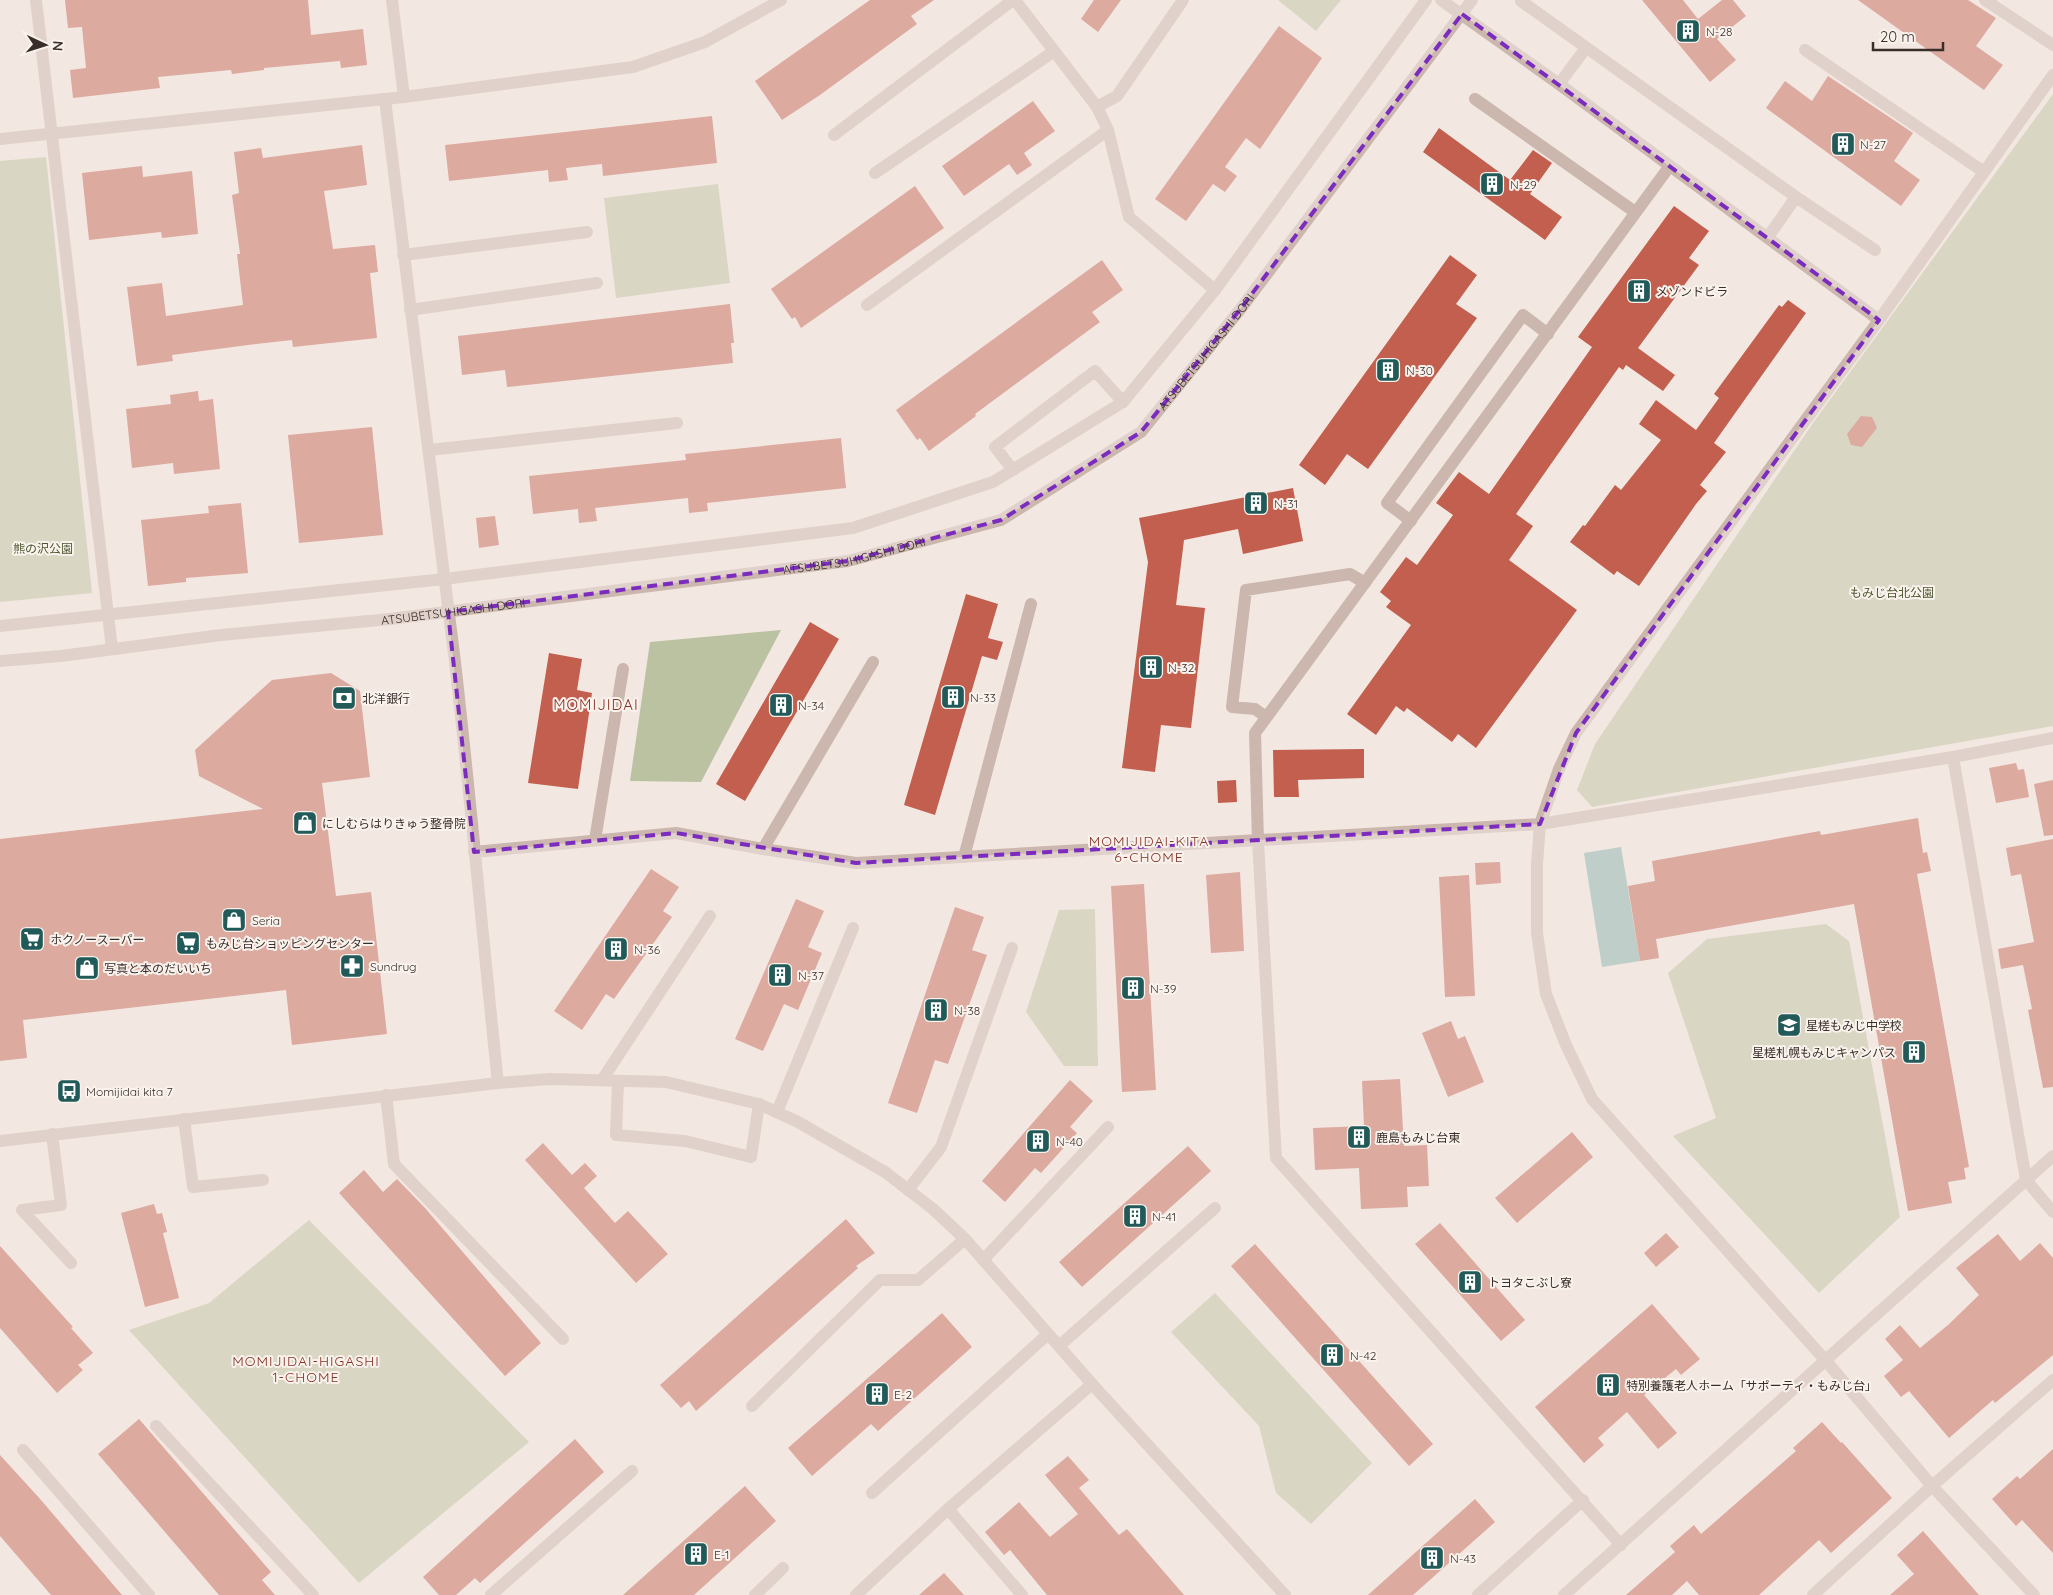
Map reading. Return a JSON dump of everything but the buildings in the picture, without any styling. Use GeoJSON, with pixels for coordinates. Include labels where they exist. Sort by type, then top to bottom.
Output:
{"type":"FeatureCollection","features":[{"type":"Feature","properties":{"kind":"street"},"geometry":{"type":"LineString","coordinates":[[36,0],[50,133],[112,649]]}},
{"type":"Feature","properties":{"kind":"street"},"geometry":{"type":"LineString","coordinates":[[392,0],[404,97]]}},
{"type":"Feature","properties":{"kind":"street"},"geometry":{"type":"LineString","coordinates":[[0,138],[404,97],[633,67],[705,42],[781,0]]}},
{"type":"Feature","properties":{"kind":"street"},"geometry":{"type":"LineString","coordinates":[[834,135],[1014,0],[1097,107],[1108,130],[1129,218],[1215,290]]}},
{"type":"Feature","properties":{"kind":"street"},"geometry":{"type":"LineString","coordinates":[[1097,107],[1117,96],[1183,0]]}},
{"type":"Feature","properties":{"kind":"street"},"geometry":{"type":"LineString","coordinates":[[0,626],[107,613],[444,579],[853,528],[993,482],[1123,402],[1215,290],[1426,0]]}},
{"type":"Feature","properties":{"kind":"street"},"geometry":{"type":"LineString","coordinates":[[1441,0],[1559,84],[1669,167],[1768,237],[1879,320]]}},
{"type":"Feature","properties":{"kind":"street","name":"ATSUBETSUHIGASHI DORI"},"geometry":{"type":"LineString","coordinates":[[0,661],[221,635],[448,612],[848,561],[1000,520],[1141,432],[1242,307],[1472,0]]}},
{"type":"Feature","properties":{"kind":"street"},"geometry":{"type":"LineString","coordinates":[[1985,0],[2053,46]]}},
{"type":"Feature","properties":{"kind":"street"},"geometry":{"type":"LineString","coordinates":[[1521,1],[1796,197],[1876,250]]}},
{"type":"Feature","properties":{"kind":"street"},"geometry":{"type":"LineString","coordinates":[[1559,84],[1586,48]]}},
{"type":"Feature","properties":{"kind":"street"},"geometry":{"type":"LineString","coordinates":[[1805,50],[1984,172]]}},
{"type":"Feature","properties":{"kind":"street"},"geometry":{"type":"LineString","coordinates":[[875,173],[1053,52]]}},
{"type":"Feature","properties":{"kind":"street"},"geometry":{"type":"LineString","coordinates":[[2034,1595],[1932,1486],[1826,1361],[1592,1099],[1566,1045],[1546,994],[1537,933],[1537,864],[1540,824],[1559,769],[1576,733],[1879,320],[2053,76]]}},
{"type":"Feature","properties":{"kind":"street"},"geometry":{"type":"LineString","coordinates":[[385,99],[448,612],[498,1083]]}},
{"type":"Feature","properties":{"kind":"street"},"geometry":{"type":"LineString","coordinates":[[1475,99],[1635,212]]}},
{"type":"Feature","properties":{"kind":"street"},"geometry":{"type":"LineString","coordinates":[[867,305],[1108,130]]}},
{"type":"Feature","properties":{"kind":"street"},"geometry":{"type":"LineString","coordinates":[[1621,1545],[1583,1500],[1276,1158],[1258,841],[1255,733],[1669,167]]}},
{"type":"Feature","properties":{"kind":"street"},"geometry":{"type":"LineString","coordinates":[[1768,237],[1796,197]]}},
{"type":"Feature","properties":{"kind":"street"},"geometry":{"type":"LineString","coordinates":[[403,254],[587,232]]}},
{"type":"Feature","properties":{"kind":"street"},"geometry":{"type":"LineString","coordinates":[[410,310],[597,283]]}},
{"type":"Feature","properties":{"kind":"street"},"geometry":{"type":"LineString","coordinates":[[1411,520],[1387,503],[1523,315],[1548,334]]}},
{"type":"Feature","properties":{"kind":"street"},"geometry":{"type":"LineString","coordinates":[[1013,470],[995,447],[1095,371],[1123,402]]}},
{"type":"Feature","properties":{"kind":"street"},"geometry":{"type":"LineString","coordinates":[[429,450],[677,423]]}},
{"type":"Feature","properties":{"kind":"street"},"geometry":{"type":"LineString","coordinates":[[1266,717],[1255,709],[1232,708],[1246,590],[1350,574],[1365,583]]}},
{"type":"Feature","properties":{"kind":"street"},"geometry":{"type":"LineString","coordinates":[[964,857],[1031,604]]}},
{"type":"Feature","properties":{"kind":"street"},"geometry":{"type":"LineString","coordinates":[[763,849],[873,662]]}},
{"type":"Feature","properties":{"kind":"street"},"geometry":{"type":"LineString","coordinates":[[596,840],[623,669]]}},
{"type":"Feature","properties":{"kind":"street"},"geometry":{"type":"LineString","coordinates":[[474,852],[676,833],[856,863],[1540,824],[1954,757],[2053,738]]}},
{"type":"Feature","properties":{"kind":"street"},"geometry":{"type":"LineString","coordinates":[[1954,757],[2026,1180],[2053,1212]]}},
{"type":"Feature","properties":{"kind":"street"},"geometry":{"type":"LineString","coordinates":[[602,1080],[710,916]]}},
{"type":"Feature","properties":{"kind":"street"},"geometry":{"type":"LineString","coordinates":[[777,1112],[853,928]]}},
{"type":"Feature","properties":{"kind":"street"},"geometry":{"type":"LineString","coordinates":[[908,1190],[941,1147],[1012,948]]}},
{"type":"Feature","properties":{"kind":"street"},"geometry":{"type":"LineString","coordinates":[[0,1140],[498,1083],[550,1079],[666,1082],[759,1104],[798,1122],[885,1172],[933,1209],[965,1239],[1092,1384],[1285,1595]]}},
{"type":"Feature","properties":{"kind":"street"},"geometry":{"type":"LineString","coordinates":[[618,1081],[616,1135],[685,1141],[751,1157],[759,1104]]}},
{"type":"Feature","properties":{"kind":"street"},"geometry":{"type":"LineString","coordinates":[[386,1096],[394,1164],[563,1339]]}},
{"type":"Feature","properties":{"kind":"street"},"geometry":{"type":"LineString","coordinates":[[184,1119],[193,1187],[262,1180]]}},
{"type":"Feature","properties":{"kind":"street"},"geometry":{"type":"LineString","coordinates":[[983,1260],[1108,1127]]}},
{"type":"Feature","properties":{"kind":"street"},"geometry":{"type":"LineString","coordinates":[[52,1134],[61,1205],[22,1210],[71,1263]]}},
{"type":"Feature","properties":{"kind":"street"},"geometry":{"type":"LineString","coordinates":[[1564,1595],[2053,1156]]}},
{"type":"Feature","properties":{"kind":"street"},"geometry":{"type":"LineString","coordinates":[[1059,1346],[1214,1208]]}},
{"type":"Feature","properties":{"kind":"street"},"geometry":{"type":"LineString","coordinates":[[752,1406],[880,1280],[918,1280],[965,1239]]}},
{"type":"Feature","properties":{"kind":"street"},"geometry":{"type":"LineString","coordinates":[[872,1492],[1048,1334]]}},
{"type":"Feature","properties":{"kind":"street"},"geometry":{"type":"LineString","coordinates":[[1813,1595],[1932,1486],[2053,1380]]}},
{"type":"Feature","properties":{"kind":"street"},"geometry":{"type":"LineString","coordinates":[[856,1595],[948,1509],[1092,1384]]}},
{"type":"Feature","properties":{"kind":"street"},"geometry":{"type":"LineString","coordinates":[[156,1426],[314,1595]]}},
{"type":"Feature","properties":{"kind":"street"},"geometry":{"type":"LineString","coordinates":[[23,1450],[149,1595]]}},
{"type":"Feature","properties":{"kind":"street"},"geometry":{"type":"LineString","coordinates":[[492,1595],[632,1471]]}},
{"type":"Feature","properties":{"kind":"street"},"geometry":{"type":"LineString","coordinates":[[1478,1595],[1583,1500]]}},
{"type":"Feature","properties":{"kind":"street"},"geometry":{"type":"LineString","coordinates":[[948,1509],[1022,1595]]}},
{"type":"Feature","properties":{"kind":"street"},"geometry":{"type":"LineString","coordinates":[[755,1595],[783,1568]]}},
{"type":"Feature","properties":{"kind":"highlighted area"},"geometry":{"type":"Polygon","coordinates":[[[1462,14],[1879,320],[1576,733],[1540,824],[856,863],[676,833],[474,852],[448,612],[848,561],[1001,520],[1141,432],[1242,307],[1462,14]]]}},
{"type":"Feature","properties":{"kind":"green space"},"geometry":{"type":"Polygon","coordinates":[[[1278,0],[1341,0],[1316,31],[1278,0]]]}},
{"type":"Feature","properties":{"kind":"green space","name":"もみじ台北公園"},"geometry":{"type":"Polygon","coordinates":[[[2053,94],[2053,726],[1592,807],[1577,790],[1595,744],[1813,423],[2053,94]]]}},
{"type":"Feature","properties":{"kind":"green space","name":"熊の沢公園"},"geometry":{"type":"Polygon","coordinates":[[[46,157],[92,593],[0,602],[0,161],[46,157]]]}},
{"type":"Feature","properties":{"kind":"green space"},"geometry":{"type":"Polygon","coordinates":[[[718,184],[730,283],[616,298],[604,198],[718,184]]]}},
{"type":"Feature","properties":{"kind":"green space"},"geometry":{"type":"Polygon","coordinates":[[[781,630],[701,782],[630,781],[650,642],[781,630]]]}},
{"type":"Feature","properties":{"kind":"green space"},"geometry":{"type":"Polygon","coordinates":[[[1095,909],[1098,1066],[1064,1066],[1026,1012],[1059,910],[1095,909]]]}},
{"type":"Feature","properties":{"kind":"green space"},"geometry":{"type":"Polygon","coordinates":[[[1826,924],[1849,941],[1900,1217],[1819,1293],[1673,1136],[1716,1118],[1668,973],[1707,939],[1826,924]]]}},
{"type":"Feature","properties":{"kind":"green space"},"geometry":{"type":"Polygon","coordinates":[[[309,1220],[529,1442],[359,1583],[129,1330],[209,1303],[309,1220]]]}},
{"type":"Feature","properties":{"kind":"green space"},"geometry":{"type":"Polygon","coordinates":[[[1215,1293],[1372,1463],[1311,1524],[1276,1493],[1259,1426],[1171,1332],[1215,1293]]]}},
{"type":"Feature","properties":{"kind":"water"},"geometry":{"type":"Polygon","coordinates":[[[1621,847],[1640,961],[1602,967],[1584,853],[1621,847]]]}},
{"type":"Feature","properties":{"kind":"place","name":"N-28"},"geometry":{"type":"Point","coordinates":[1688,31]}},
{"type":"Feature","properties":{"kind":"place","name":"N-27"},"geometry":{"type":"Point","coordinates":[1843,144]}},
{"type":"Feature","properties":{"kind":"place","name":"N-29"},"geometry":{"type":"Point","coordinates":[1492,184]}},
{"type":"Feature","properties":{"kind":"place","name":"メゾンドビラ"},"geometry":{"type":"Point","coordinates":[1639,291]}},
{"type":"Feature","properties":{"kind":"place","name":"N-30"},"geometry":{"type":"Point","coordinates":[1388,370]}},
{"type":"Feature","properties":{"kind":"place","name":"N-31"},"geometry":{"type":"Point","coordinates":[1256,503]}},
{"type":"Feature","properties":{"kind":"place","name":"N-32"},"geometry":{"type":"Point","coordinates":[1151,667]}},
{"type":"Feature","properties":{"kind":"place","name":"N-33"},"geometry":{"type":"Point","coordinates":[953,697]}},
{"type":"Feature","properties":{"kind":"place","name":"北洋銀行"},"geometry":{"type":"Point","coordinates":[344,698]}},
{"type":"Feature","properties":{"kind":"place","name":"N-34"},"geometry":{"type":"Point","coordinates":[781,705]}},
{"type":"Feature","properties":{"kind":"place","name":"にしむらはりきゅう整骨院"},"geometry":{"type":"Point","coordinates":[305,823]}},
{"type":"Feature","properties":{"kind":"place","name":"Seria"},"geometry":{"type":"Point","coordinates":[234,920]}},
{"type":"Feature","properties":{"kind":"place","name":"ホクノースーパー"},"geometry":{"type":"Point","coordinates":[32,939]}},
{"type":"Feature","properties":{"kind":"place","name":"もみじ台ショッピングセンター"},"geometry":{"type":"Point","coordinates":[188,943]}},
{"type":"Feature","properties":{"kind":"place","name":"N-36"},"geometry":{"type":"Point","coordinates":[616,949]}},
{"type":"Feature","properties":{"kind":"place","name":"Sundrug"},"geometry":{"type":"Point","coordinates":[352,966]}},
{"type":"Feature","properties":{"kind":"place","name":"写真と本のだいいち"},"geometry":{"type":"Point","coordinates":[87,968]}},
{"type":"Feature","properties":{"kind":"place","name":"N-37"},"geometry":{"type":"Point","coordinates":[780,975]}},
{"type":"Feature","properties":{"kind":"place","name":"N-39"},"geometry":{"type":"Point","coordinates":[1133,988]}},
{"type":"Feature","properties":{"kind":"place","name":"N-38"},"geometry":{"type":"Point","coordinates":[936,1010]}},
{"type":"Feature","properties":{"kind":"place","name":"星槎もみじ中学校"},"geometry":{"type":"Point","coordinates":[1789,1025]}},
{"type":"Feature","properties":{"kind":"place","name":"星槎札幌もみじキャンパス"},"geometry":{"type":"Point","coordinates":[1914,1052]}},
{"type":"Feature","properties":{"kind":"place","name":"Momijidai kita 7"},"geometry":{"type":"Point","coordinates":[69,1091]}},
{"type":"Feature","properties":{"kind":"place","name":"鹿島もみじ台東"},"geometry":{"type":"Point","coordinates":[1359,1137]}},
{"type":"Feature","properties":{"kind":"place","name":"N-40"},"geometry":{"type":"Point","coordinates":[1038,1141]}},
{"type":"Feature","properties":{"kind":"place","name":"N-41"},"geometry":{"type":"Point","coordinates":[1135,1216]}},
{"type":"Feature","properties":{"kind":"place","name":"トヨタこぶし寮"},"geometry":{"type":"Point","coordinates":[1470,1282]}},
{"type":"Feature","properties":{"kind":"place","name":"N-42"},"geometry":{"type":"Point","coordinates":[1332,1355]}},
{"type":"Feature","properties":{"kind":"place","name":"特別養護老人ホーム「サポーティ・もみじ台」"},"geometry":{"type":"Point","coordinates":[1608,1385]}},
{"type":"Feature","properties":{"kind":"place","name":"E-2"},"geometry":{"type":"Point","coordinates":[877,1394]}},
{"type":"Feature","properties":{"kind":"place","name":"E-1"},"geometry":{"type":"Point","coordinates":[696,1554]}},
{"type":"Feature","properties":{"kind":"place","name":"N-43"},"geometry":{"type":"Point","coordinates":[1432,1558]}},
{"type":"Feature","properties":{"kind":"district","name":"MOMIJIDAI"},"geometry":{"type":"Point","coordinates":[596,704]}},
{"type":"Feature","properties":{"kind":"district","name":"MOMIJIDAI-KITA 6-CHOME"},"geometry":{"type":"Point","coordinates":[1149,850]}},
{"type":"Feature","properties":{"kind":"district","name":"MOMIJIDAI-HIGASHI 1-CHOME"},"geometry":{"type":"Point","coordinates":[306,1369]}}]}
